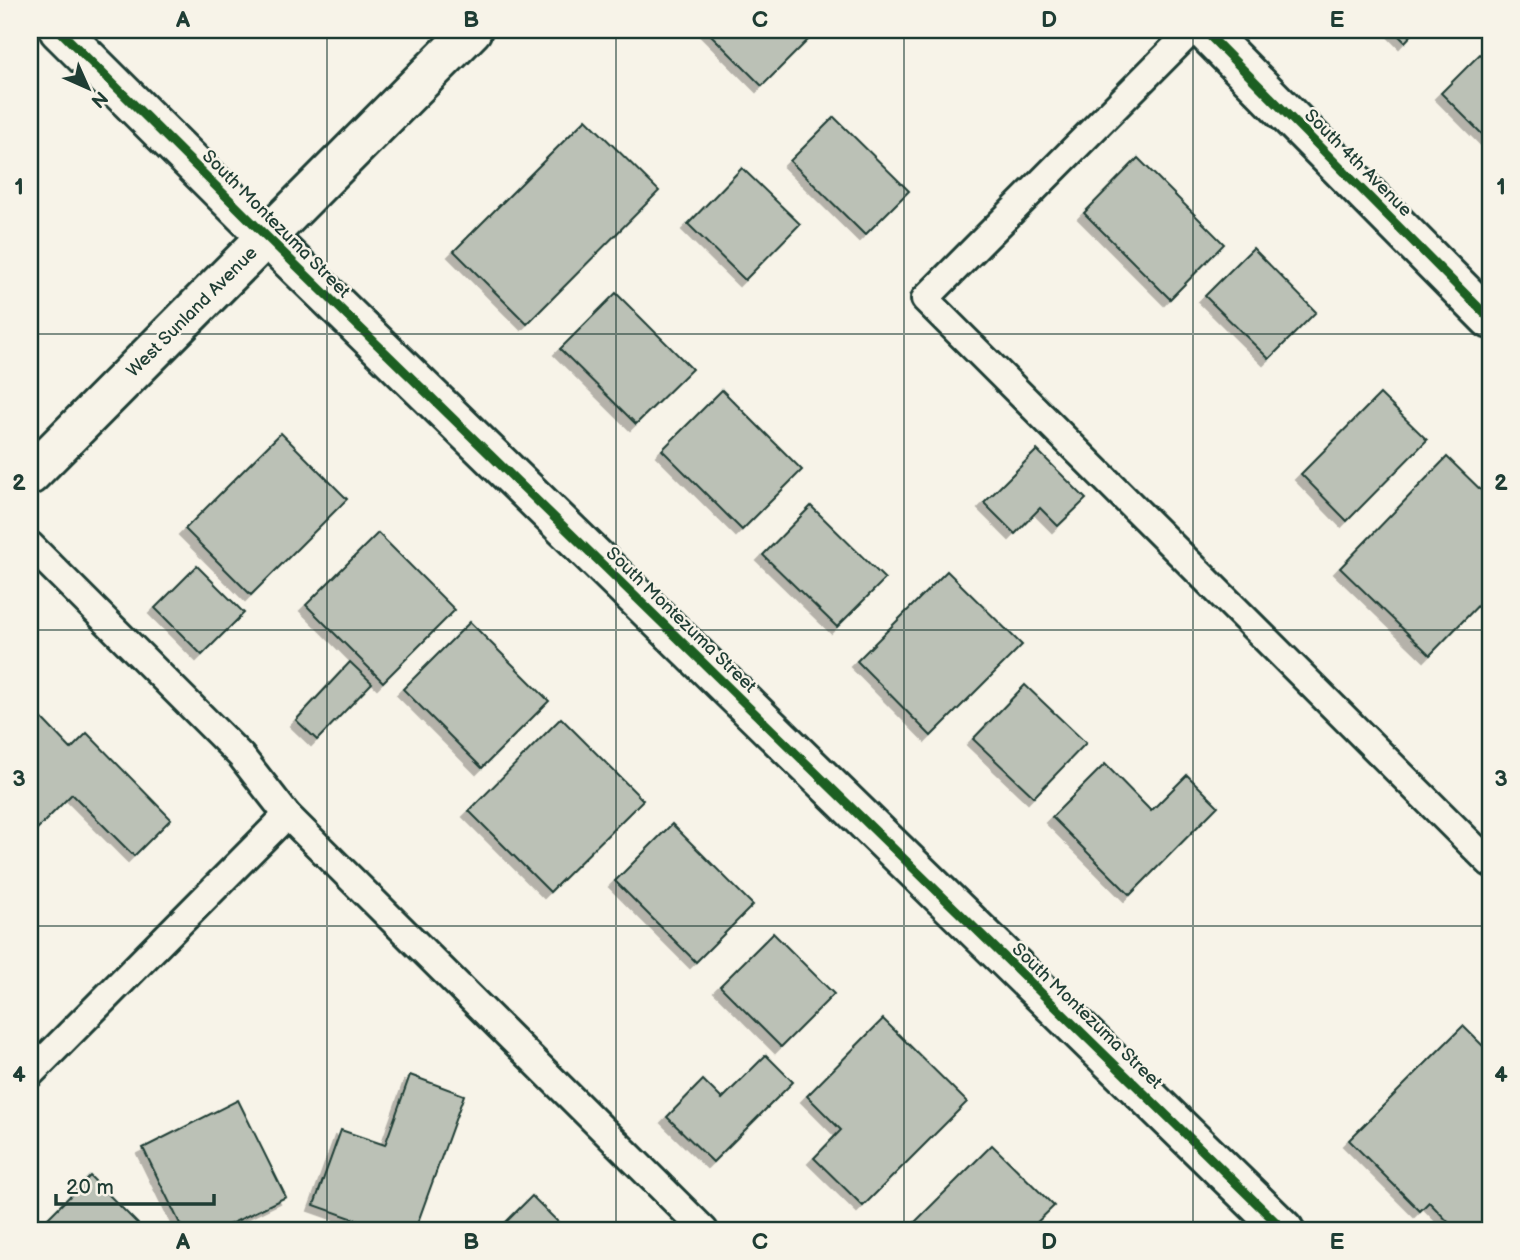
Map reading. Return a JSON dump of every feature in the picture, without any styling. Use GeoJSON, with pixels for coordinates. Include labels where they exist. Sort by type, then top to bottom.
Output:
{"type":"FeatureCollection","features":[{"type":"Feature","properties":{"kind":"street","name":"South Montezuma Street"},"geometry":{"type":"LineString","coordinates":[[59,30],[266,236],[1284,1230]]}},
{"type":"Feature","properties":{"kind":"street","name":"West Sunland Avenue"},"geometry":{"type":"LineString","coordinates":[[30,475],[472,30]]}},
{"type":"Feature","properties":{"kind":"street","name":"South 4th Avenue"},"geometry":{"type":"LineString","coordinates":[[1204,30],[1490,318]]}},
{"type":"Feature","properties":{"kind":"lane"},"geometry":{"type":"LineString","coordinates":[[1192,30],[925,299],[1490,863]]}},
{"type":"Feature","properties":{"kind":"lane"},"geometry":{"type":"LineString","coordinates":[[30,545],[242,756],[287,815],[704,1230]]}},
{"type":"Feature","properties":{"kind":"lane"},"geometry":{"type":"LineString","coordinates":[[30,1074],[287,815]]}},
{"type":"Feature","properties":{"kind":"building"},"geometry":{"type":"Polygon","coordinates":[[[706,30],[818,30],[762,86],[706,30]]]}},
{"type":"Feature","properties":{"kind":"building"},"geometry":{"type":"Polygon","coordinates":[[[1393,30],[1416,30],[1405,42],[1393,30]]]}},
{"type":"Feature","properties":{"kind":"building"},"geometry":{"type":"Polygon","coordinates":[[[1480,54],[1488,61],[1490,59],[1490,142],[1441,93],[1480,54]]]}},
{"type":"Feature","properties":{"kind":"building"},"geometry":{"type":"Polygon","coordinates":[[[834,117],[909,191],[865,235],[790,161],[834,117]]]}},
{"type":"Feature","properties":{"kind":"building"},"geometry":{"type":"Polygon","coordinates":[[[586,119],[659,191],[527,324],[454,251],[586,119]]]}},
{"type":"Feature","properties":{"kind":"building"},"geometry":{"type":"Polygon","coordinates":[[[1138,158],[1224,244],[1170,299],[1084,213],[1138,158]]]}},
{"type":"Feature","properties":{"kind":"building"},"geometry":{"type":"Polygon","coordinates":[[[742,168],[800,224],[745,280],[688,224],[742,168]]]}},
{"type":"Feature","properties":{"kind":"building"},"geometry":{"type":"Polygon","coordinates":[[[1253,248],[1316,312],[1269,359],[1205,296],[1253,248]]]}},
{"type":"Feature","properties":{"kind":"building"},"geometry":{"type":"Polygon","coordinates":[[[616,293],[692,369],[636,424],[560,349],[616,293]]]}},
{"type":"Feature","properties":{"kind":"building"},"geometry":{"type":"Polygon","coordinates":[[[722,390],[802,470],[742,530],[662,450],[722,390]]]}},
{"type":"Feature","properties":{"kind":"building"},"geometry":{"type":"Polygon","coordinates":[[[1380,394],[1427,440],[1347,521],[1301,474],[1380,394]]]}},
{"type":"Feature","properties":{"kind":"building"},"geometry":{"type":"Polygon","coordinates":[[[281,433],[347,499],[251,595],[185,529],[281,433]]]}},
{"type":"Feature","properties":{"kind":"building"},"geometry":{"type":"Polygon","coordinates":[[[1037,450],[1086,499],[1058,526],[1040,508],[1015,534],[984,503],[1037,450]]]}},
{"type":"Feature","properties":{"kind":"building"},"geometry":{"type":"Polygon","coordinates":[[[1447,457],[1490,499],[1490,593],[1430,655],[1340,568],[1447,457]]]}},
{"type":"Feature","properties":{"kind":"building"},"geometry":{"type":"Polygon","coordinates":[[[811,506],[885,579],[837,627],[763,555],[811,506]]]}},
{"type":"Feature","properties":{"kind":"building"},"geometry":{"type":"Polygon","coordinates":[[[378,533],[455,610],[383,682],[306,605],[378,533]]]}},
{"type":"Feature","properties":{"kind":"building"},"geometry":{"type":"Polygon","coordinates":[[[197,566],[244,613],[202,655],[155,608],[197,566]]]}},
{"type":"Feature","properties":{"kind":"building"},"geometry":{"type":"Polygon","coordinates":[[[947,571],[1022,645],[931,736],[857,661],[947,571]]]}},
{"type":"Feature","properties":{"kind":"building"},"geometry":{"type":"Polygon","coordinates":[[[470,622],[549,701],[482,768],[403,689],[470,622]]]}},
{"type":"Feature","properties":{"kind":"building"},"geometry":{"type":"Polygon","coordinates":[[[350,662],[372,683],[317,740],[296,720],[350,662]]]}},
{"type":"Feature","properties":{"kind":"building"},"geometry":{"type":"Polygon","coordinates":[[[1025,685],[1086,743],[1034,797],[973,739],[1025,685]]]}},
{"type":"Feature","properties":{"kind":"building"},"geometry":{"type":"Polygon","coordinates":[[[30,706],[71,749],[87,733],[171,819],[134,856],[72,794],[30,836],[30,706]]]}},
{"type":"Feature","properties":{"kind":"building"},"geometry":{"type":"Polygon","coordinates":[[[561,718],[643,800],[550,892],[469,811],[561,718]]]}},
{"type":"Feature","properties":{"kind":"building"},"geometry":{"type":"Polygon","coordinates":[[[1105,764],[1151,811],[1187,775],[1218,806],[1130,895],[1052,817],[1105,764]]]}},
{"type":"Feature","properties":{"kind":"building"},"geometry":{"type":"Polygon","coordinates":[[[672,824],[753,905],[696,962],[615,881],[672,824]]]}},
{"type":"Feature","properties":{"kind":"building"},"geometry":{"type":"Polygon","coordinates":[[[773,933],[834,994],[781,1047],[720,986],[773,933]]]}},
{"type":"Feature","properties":{"kind":"building"},"geometry":{"type":"Polygon","coordinates":[[[883,1019],[967,1102],[863,1206],[814,1158],[841,1130],[807,1096],[883,1019]]]}},
{"type":"Feature","properties":{"kind":"building"},"geometry":{"type":"Polygon","coordinates":[[[1463,1026],[1490,1053],[1490,1230],[1456,1230],[1429,1202],[1420,1211],[1349,1140],[1463,1026]]]}},
{"type":"Feature","properties":{"kind":"building"},"geometry":{"type":"Polygon","coordinates":[[[766,1055],[793,1082],[713,1162],[667,1117],[703,1080],[722,1099],[766,1055]]]}},
{"type":"Feature","properties":{"kind":"building"},"geometry":{"type":"Polygon","coordinates":[[[410,1075],[464,1095],[415,1230],[385,1230],[314,1205],[341,1130],[385,1145],[410,1075]]]}},
{"type":"Feature","properties":{"kind":"building"},"geometry":{"type":"Polygon","coordinates":[[[238,1100],[286,1197],[218,1230],[183,1230],[143,1148],[238,1100]]]}},
{"type":"Feature","properties":{"kind":"building"},"geometry":{"type":"Polygon","coordinates":[[[992,1145],[1054,1206],[1029,1230],[916,1230],[912,1225],[992,1145]]]}},
{"type":"Feature","properties":{"kind":"building"},"geometry":{"type":"Polygon","coordinates":[[[90,1176],[144,1230],[36,1230],[90,1176]]]}},
{"type":"Feature","properties":{"kind":"building"},"geometry":{"type":"Polygon","coordinates":[[[532,1196],[566,1230],[498,1230],[532,1196]]]}},
{"type":"Feature","properties":{"kind":"cycle path"},"geometry":{"type":"LineString","coordinates":[[59,30],[266,236],[1284,1230]]}},
{"type":"Feature","properties":{"kind":"cycle path"},"geometry":{"type":"LineString","coordinates":[[1204,30],[1490,319]]}}]}
